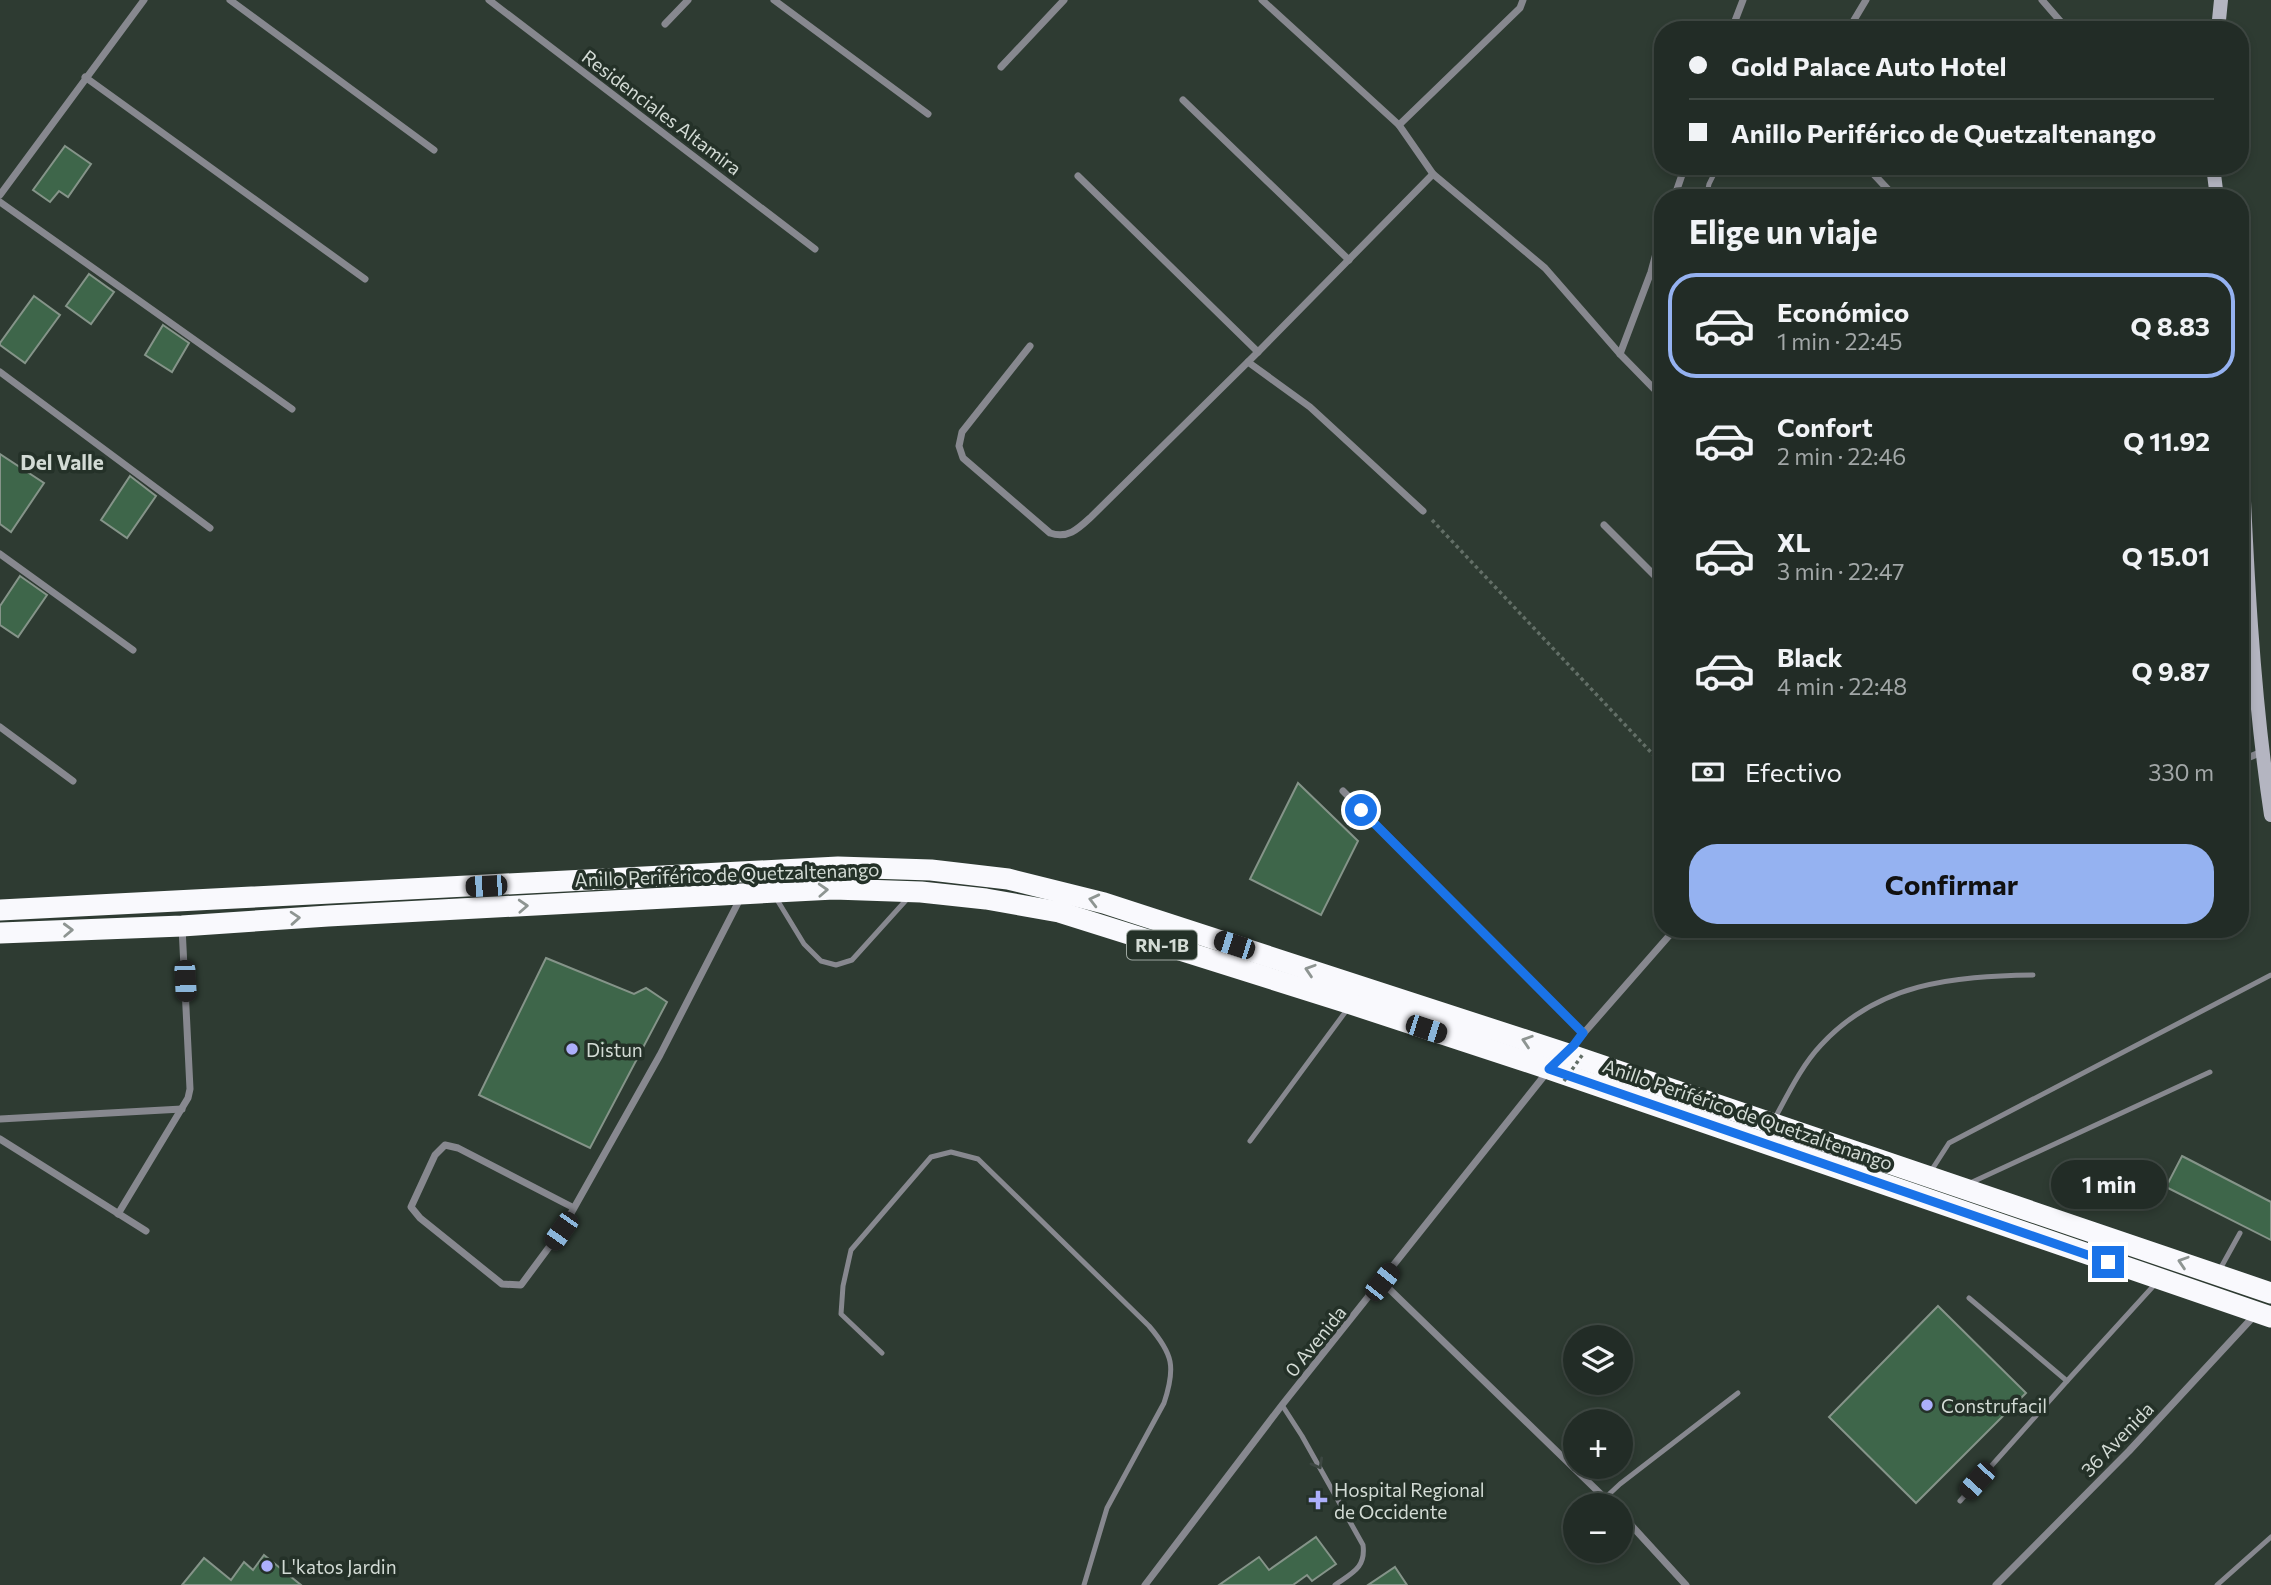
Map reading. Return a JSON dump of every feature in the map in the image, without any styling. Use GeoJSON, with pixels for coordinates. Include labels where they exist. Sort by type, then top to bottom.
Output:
{"type":"FeatureCollection","features":[{"type":"Feature","properties":{"kind":"highway","name":"Anillo Periférico de Quetzaltenango"},"geometry":{"type":"LineString","coordinates":[[0,910],[838,867],[931,870],[1008,879],[1104,903],[1574,1054],[1926,1177],[2271,1293]]}},
{"type":"Feature","properties":{"kind":"highway","name":"Anillo Periférico de Quetzaltenango"},"geometry":{"type":"LineString","coordinates":[[0,933],[182,926],[834,889],[914,891],[986,899],[1059,912],[1351,1004],[2264,1315]]}},
{"type":"Feature","properties":{"kind":"street"},"geometry":{"type":"LineString","coordinates":[[0,195],[144,0]]}},
{"type":"Feature","properties":{"kind":"street"},"geometry":{"type":"LineString","coordinates":[[230,0],[434,150]]}},
{"type":"Feature","properties":{"kind":"street","name":"Residenciales Altamira"},"geometry":{"type":"LineString","coordinates":[[489,0],[816,249]]}},
{"type":"Feature","properties":{"kind":"street"},"geometry":{"type":"LineString","coordinates":[[665,24],[688,0]]}},
{"type":"Feature","properties":{"kind":"street"},"geometry":{"type":"LineString","coordinates":[[774,0],[928,114]]}},
{"type":"Feature","properties":{"kind":"street"},"geometry":{"type":"LineString","coordinates":[[1001,67],[1064,0]]}},
{"type":"Feature","properties":{"kind":"street"},"geometry":{"type":"LineString","coordinates":[[1262,0],[1399,125],[1433,174],[1545,268],[1654,389]]}},
{"type":"Feature","properties":{"kind":"street"},"geometry":{"type":"LineString","coordinates":[[1399,125],[1520,8],[1522,0]]}},
{"type":"Feature","properties":{"kind":"street"},"geometry":{"type":"LineString","coordinates":[[1736,21],[1743,0]]}},
{"type":"Feature","properties":{"kind":"street"},"geometry":{"type":"LineString","coordinates":[[1853,21],[1866,0]]}},
{"type":"Feature","properties":{"kind":"street"},"geometry":{"type":"LineString","coordinates":[[2042,0],[2060,21]]}},
{"type":"Feature","properties":{"kind":"street"},"geometry":{"type":"LineString","coordinates":[[2219,21],[2221,0]]}},
{"type":"Feature","properties":{"kind":"street"},"geometry":{"type":"LineString","coordinates":[[85,77],[365,279]]}},
{"type":"Feature","properties":{"kind":"street"},"geometry":{"type":"LineString","coordinates":[[1183,100],[1349,260]]}},
{"type":"Feature","properties":{"kind":"street"},"geometry":{"type":"LineString","coordinates":[[1030,346],[962,432],[959,446],[963,458],[1050,533],[1060,536],[1074,532],[1091,517],[1433,174]]}},
{"type":"Feature","properties":{"kind":"street"},"geometry":{"type":"LineString","coordinates":[[1874,175],[1888,189]]}},
{"type":"Feature","properties":{"kind":"street"},"geometry":{"type":"LineString","coordinates":[[1078,176],[1258,352]]}},
{"type":"Feature","properties":{"kind":"street"},"geometry":{"type":"LineString","coordinates":[[0,202],[292,410]]}},
{"type":"Feature","properties":{"kind":"street"},"geometry":{"type":"LineString","coordinates":[[1620,354],[1654,261]]}},
{"type":"Feature","properties":{"kind":"street"},"geometry":{"type":"LineString","coordinates":[[1248,362],[1310,407],[1423,511]]}},
{"type":"Feature","properties":{"kind":"street"},"geometry":{"type":"LineString","coordinates":[[0,372],[210,528]]}},
{"type":"Feature","properties":{"kind":"street"},"geometry":{"type":"LineString","coordinates":[[1604,525],[1654,575]]}},
{"type":"Feature","properties":{"kind":"street"},"geometry":{"type":"LineString","coordinates":[[0,554],[133,650]]}},
{"type":"Feature","properties":{"kind":"street"},"geometry":{"type":"LineString","coordinates":[[2249,608],[2262,752],[2271,815]]}},
{"type":"Feature","properties":{"kind":"street"},"geometry":{"type":"LineString","coordinates":[[0,727],[74,781]]}},
{"type":"Feature","properties":{"kind":"street"},"geometry":{"type":"LineString","coordinates":[[2249,757],[2262,752]]}},
{"type":"Feature","properties":{"kind":"street"},"geometry":{"type":"LineString","coordinates":[[1343,791],[1583,1033]]}},
{"type":"Feature","properties":{"kind":"street"},"geometry":{"type":"LineString","coordinates":[[575,1208],[458,1148],[445,1145],[435,1155],[411,1207],[502,1284],[521,1285],[575,1208],[660,1055],[743,894]]}},
{"type":"Feature","properties":{"kind":"street"},"geometry":{"type":"LineString","coordinates":[[118,1214],[181,1109],[190,1089],[182,926]]}},
{"type":"Feature","properties":{"kind":"street","name":"0 Avenida"},"geometry":{"type":"LineString","coordinates":[[1145,1585],[1282,1405],[1574,1054],[1583,1033],[1667,938]]}},
{"type":"Feature","properties":{"kind":"street"},"geometry":{"type":"LineString","coordinates":[[0,1119],[181,1109]]}},
{"type":"Feature","properties":{"kind":"street"},"geometry":{"type":"LineString","coordinates":[[0,1139],[146,1231]]}},
{"type":"Feature","properties":{"kind":"street"},"geometry":{"type":"LineString","coordinates":[[1382,1282],[1600,1493]]}},
{"type":"Feature","properties":{"kind":"street","name":"36 Avenida"},"geometry":{"type":"LineString","coordinates":[[1996,1585],[2264,1315]]}},
{"type":"Feature","properties":{"kind":"street"},"geometry":{"type":"LineString","coordinates":[[1633,1527],[1686,1585]]}},
{"type":"Feature","properties":{"kind":"lane"},"geometry":{"type":"LineString","coordinates":[[772,892],[804,944],[821,961],[836,965],[852,960],[914,891]]}},
{"type":"Feature","properties":{"kind":"lane"},"geometry":{"type":"LineString","coordinates":[[1772,1124],[1819,1047],[1845,1023],[1878,1001],[1929,983],[1981,975],[2033,975]]}},
{"type":"Feature","properties":{"kind":"lane"},"geometry":{"type":"LineString","coordinates":[[1926,1177],[1949,1143],[2271,975]]}},
{"type":"Feature","properties":{"kind":"lane"},"geometry":{"type":"LineString","coordinates":[[1250,1141],[1351,1004]]}},
{"type":"Feature","properties":{"kind":"lane"},"geometry":{"type":"LineString","coordinates":[[1959,1188],[2210,1072]]}},
{"type":"Feature","properties":{"kind":"lane"},"geometry":{"type":"LineString","coordinates":[[882,1353],[841,1314],[843,1286],[851,1250],[931,1157],[951,1152],[978,1159],[1149,1326],[1169,1353],[1172,1367],[1170,1385],[1164,1403],[1107,1508],[1084,1585]]}},
{"type":"Feature","properties":{"kind":"lane"},"geometry":{"type":"LineString","coordinates":[[2218,1273],[2240,1233]]}},
{"type":"Feature","properties":{"kind":"lane"},"geometry":{"type":"LineString","coordinates":[[1960,1501],[2159,1280]]}},
{"type":"Feature","properties":{"kind":"lane"},"geometry":{"type":"LineString","coordinates":[[1969,1297],[2067,1381]]}},
{"type":"Feature","properties":{"kind":"lane"},"geometry":{"type":"LineString","coordinates":[[1610,1493],[1738,1393]]}},
{"type":"Feature","properties":{"kind":"lane"},"geometry":{"type":"LineString","coordinates":[[1282,1405],[1363,1545],[1361,1565],[1335,1585]]}},
{"type":"Feature","properties":{"kind":"lane"},"geometry":{"type":"LineString","coordinates":[[2217,1585],[2271,1537]]}},
{"type":"Feature","properties":{"kind":"path"},"geometry":{"type":"LineString","coordinates":[[1423,511],[1654,756]]}},
{"type":"Feature","properties":{"kind":"path"},"geometry":{"type":"LineString","coordinates":[[1557,1075],[1574,1054]]}},
{"type":"Feature","properties":{"kind":"building"},"geometry":{"type":"Polygon","coordinates":[[[65,146],[91,164],[68,197],[59,191],[50,202],[33,190],[65,146]]]}},
{"type":"Feature","properties":{"kind":"building"},"geometry":{"type":"Polygon","coordinates":[[[89,274],[114,292],[91,324],[66,306],[89,274]]]}},
{"type":"Feature","properties":{"kind":"building"},"geometry":{"type":"Polygon","coordinates":[[[34,296],[60,315],[25,363],[0,343],[34,296]]]}},
{"type":"Feature","properties":{"kind":"building"},"geometry":{"type":"Polygon","coordinates":[[[163,325],[189,343],[172,372],[145,355],[163,325]]]}},
{"type":"Feature","properties":{"kind":"building"},"geometry":{"type":"Polygon","coordinates":[[[0,454],[44,483],[11,532],[0,524],[0,454]]]}},
{"type":"Feature","properties":{"kind":"building"},"geometry":{"type":"Polygon","coordinates":[[[130,476],[156,496],[127,538],[101,520],[130,476]]]}},
{"type":"Feature","properties":{"kind":"building"},"geometry":{"type":"Polygon","coordinates":[[[20,576],[47,595],[18,637],[0,625],[0,606],[20,576]]]}},
{"type":"Feature","properties":{"kind":"building"},"geometry":{"type":"Polygon","coordinates":[[[1298,783],[1358,841],[1321,915],[1250,879],[1298,783]]]}},
{"type":"Feature","properties":{"kind":"building","name":"Distun"},"geometry":{"type":"Polygon","coordinates":[[[546,958],[634,994],[646,988],[667,1002],[590,1148],[479,1095],[546,958]]]}},
{"type":"Feature","properties":{"kind":"building"},"geometry":{"type":"Polygon","coordinates":[[[2182,1156],[2271,1202],[2271,1240],[2166,1187],[2182,1156]]]}},
{"type":"Feature","properties":{"kind":"building","name":"Construfacil"},"geometry":{"type":"Polygon","coordinates":[[[1938,1306],[2026,1393],[1916,1503],[1829,1417],[1938,1306]]]}},
{"type":"Feature","properties":{"kind":"building"},"geometry":{"type":"Polygon","coordinates":[[[1316,1537],[1336,1564],[1312,1581],[1307,1575],[1293,1585],[1219,1585],[1259,1557],[1269,1570],[1316,1537]]]}},
{"type":"Feature","properties":{"kind":"building","name":"L'katos Jardin"},"geometry":{"type":"Polygon","coordinates":[[[264,1555],[301,1585],[182,1585],[204,1558],[231,1580],[244,1562],[253,1570],[264,1555]]]}},
{"type":"Feature","properties":{"kind":"building"},"geometry":{"type":"Polygon","coordinates":[[[1395,1567],[1407,1585],[1368,1585],[1395,1567]]]}},
{"type":"Feature","properties":{"kind":"place","name":"Distun"},"geometry":{"type":"Point","coordinates":[572,1049]}},
{"type":"Feature","properties":{"kind":"place","name":"Construfacil"},"geometry":{"type":"Point","coordinates":[1927,1405]}},
{"type":"Feature","properties":{"kind":"place","name":"Hospital Regional de Occidente"},"geometry":{"type":"Point","coordinates":[1318,1500]}},
{"type":"Feature","properties":{"kind":"place","name":"L'katos Jardin"},"geometry":{"type":"Point","coordinates":[267,1566]}},
{"type":"Feature","properties":{"kind":"district","name":"Del Valle"},"geometry":{"type":"Point","coordinates":[62,461]}},
{"type":"Feature","properties":{"kind":"route"},"geometry":{"type":"LineString","coordinates":[[1361,810],[1583,1033],[1549,1069],[2108,1262]]}}]}
